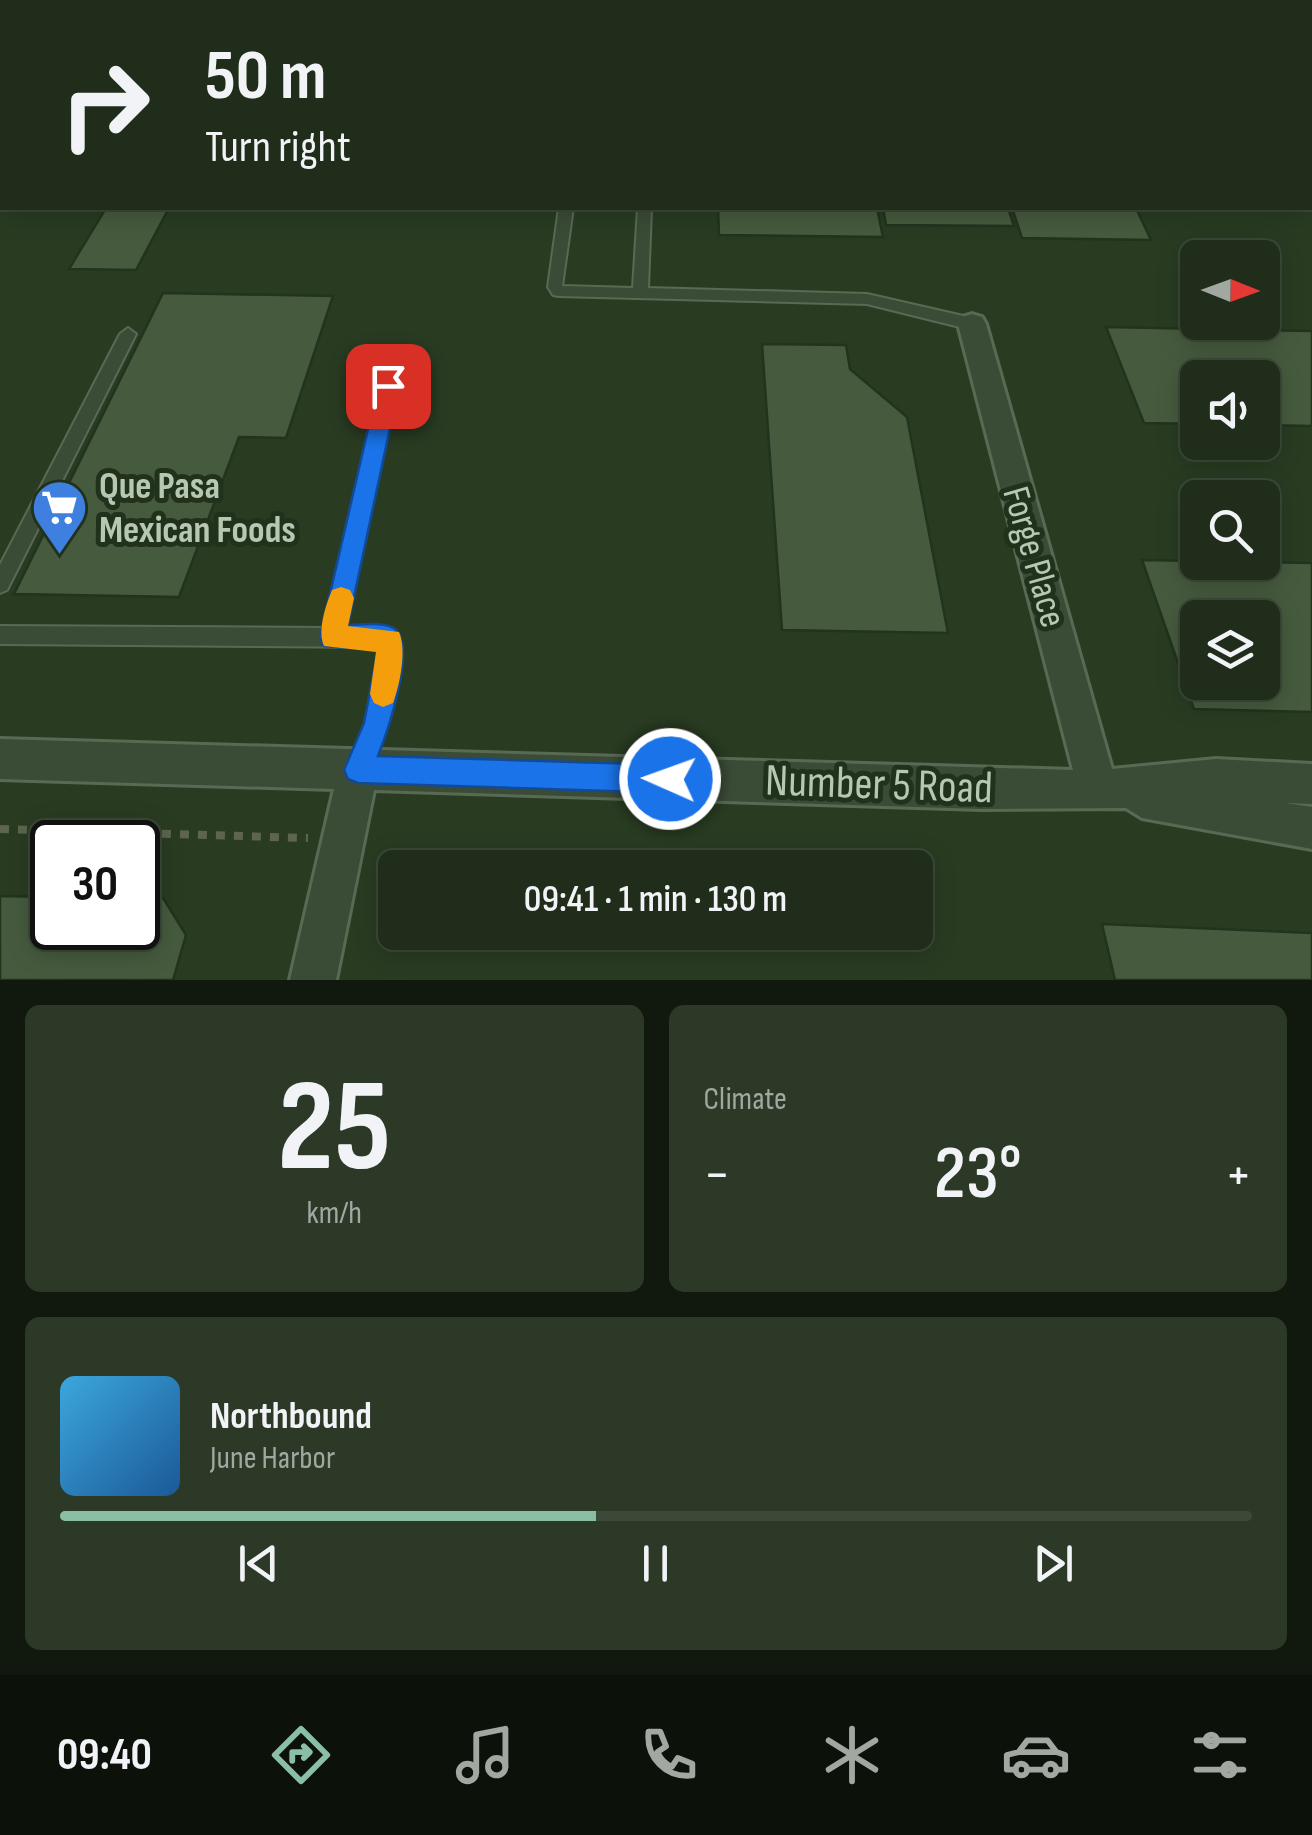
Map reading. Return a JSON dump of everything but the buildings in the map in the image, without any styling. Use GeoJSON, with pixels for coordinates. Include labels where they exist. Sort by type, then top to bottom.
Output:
{"type":"FeatureCollection","features":[{"type":"Feature","properties":{"kind":"street","name":"Forge Place"},"geometry":{"type":"LineString","coordinates":[[972,324],[1098,790]]}},
{"type":"Feature","properties":{"kind":"street","name":"Number 5 Road"},"geometry":{"type":"LineString","coordinates":[[0,759],[1098,790],[1216,779],[1312,784]]}},
{"type":"Feature","properties":{"kind":"street"},"geometry":{"type":"LineString","coordinates":[[313,980],[358,770]]}},
{"type":"Feature","properties":{"kind":"street","name":"Number 5 Road"},"geometry":{"type":"LineString","coordinates":[[1098,790],[1312,828]]}},
{"type":"Feature","properties":{"kind":"lane"},"geometry":{"type":"LineString","coordinates":[[566,210],[555,286],[558,291],[867,299],[972,324]]}},
{"type":"Feature","properties":{"kind":"lane"},"geometry":{"type":"LineString","coordinates":[[640,294],[645,210]]}},
{"type":"Feature","properties":{"kind":"lane"},"geometry":{"type":"LineString","coordinates":[[0,584],[128,334]]}},
{"type":"Feature","properties":{"kind":"lane"},"geometry":{"type":"LineString","coordinates":[[333,637],[388,386]]}},
{"type":"Feature","properties":{"kind":"lane"},"geometry":{"type":"LineString","coordinates":[[0,635],[386,638],[392,646],[378,724],[358,770]]}},
{"type":"Feature","properties":{"kind":"path"},"geometry":{"type":"LineString","coordinates":[[0,829],[344,839]]}},
{"type":"Feature","properties":{"kind":"slow traffic"},"geometry":{"type":"LineString","coordinates":[[341,598],[333,637],[390,640],[383,694]]}},
{"type":"Feature","properties":{"kind":"place","name":"Que Pasa Mexican Foods"},"geometry":{"type":"Point","coordinates":[60,557]}},
{"type":"Feature","properties":{"kind":"route"},"geometry":{"type":"LineString","coordinates":[[388,386],[333,637],[386,638],[392,646],[378,724],[358,770],[670,779]]}}]}
